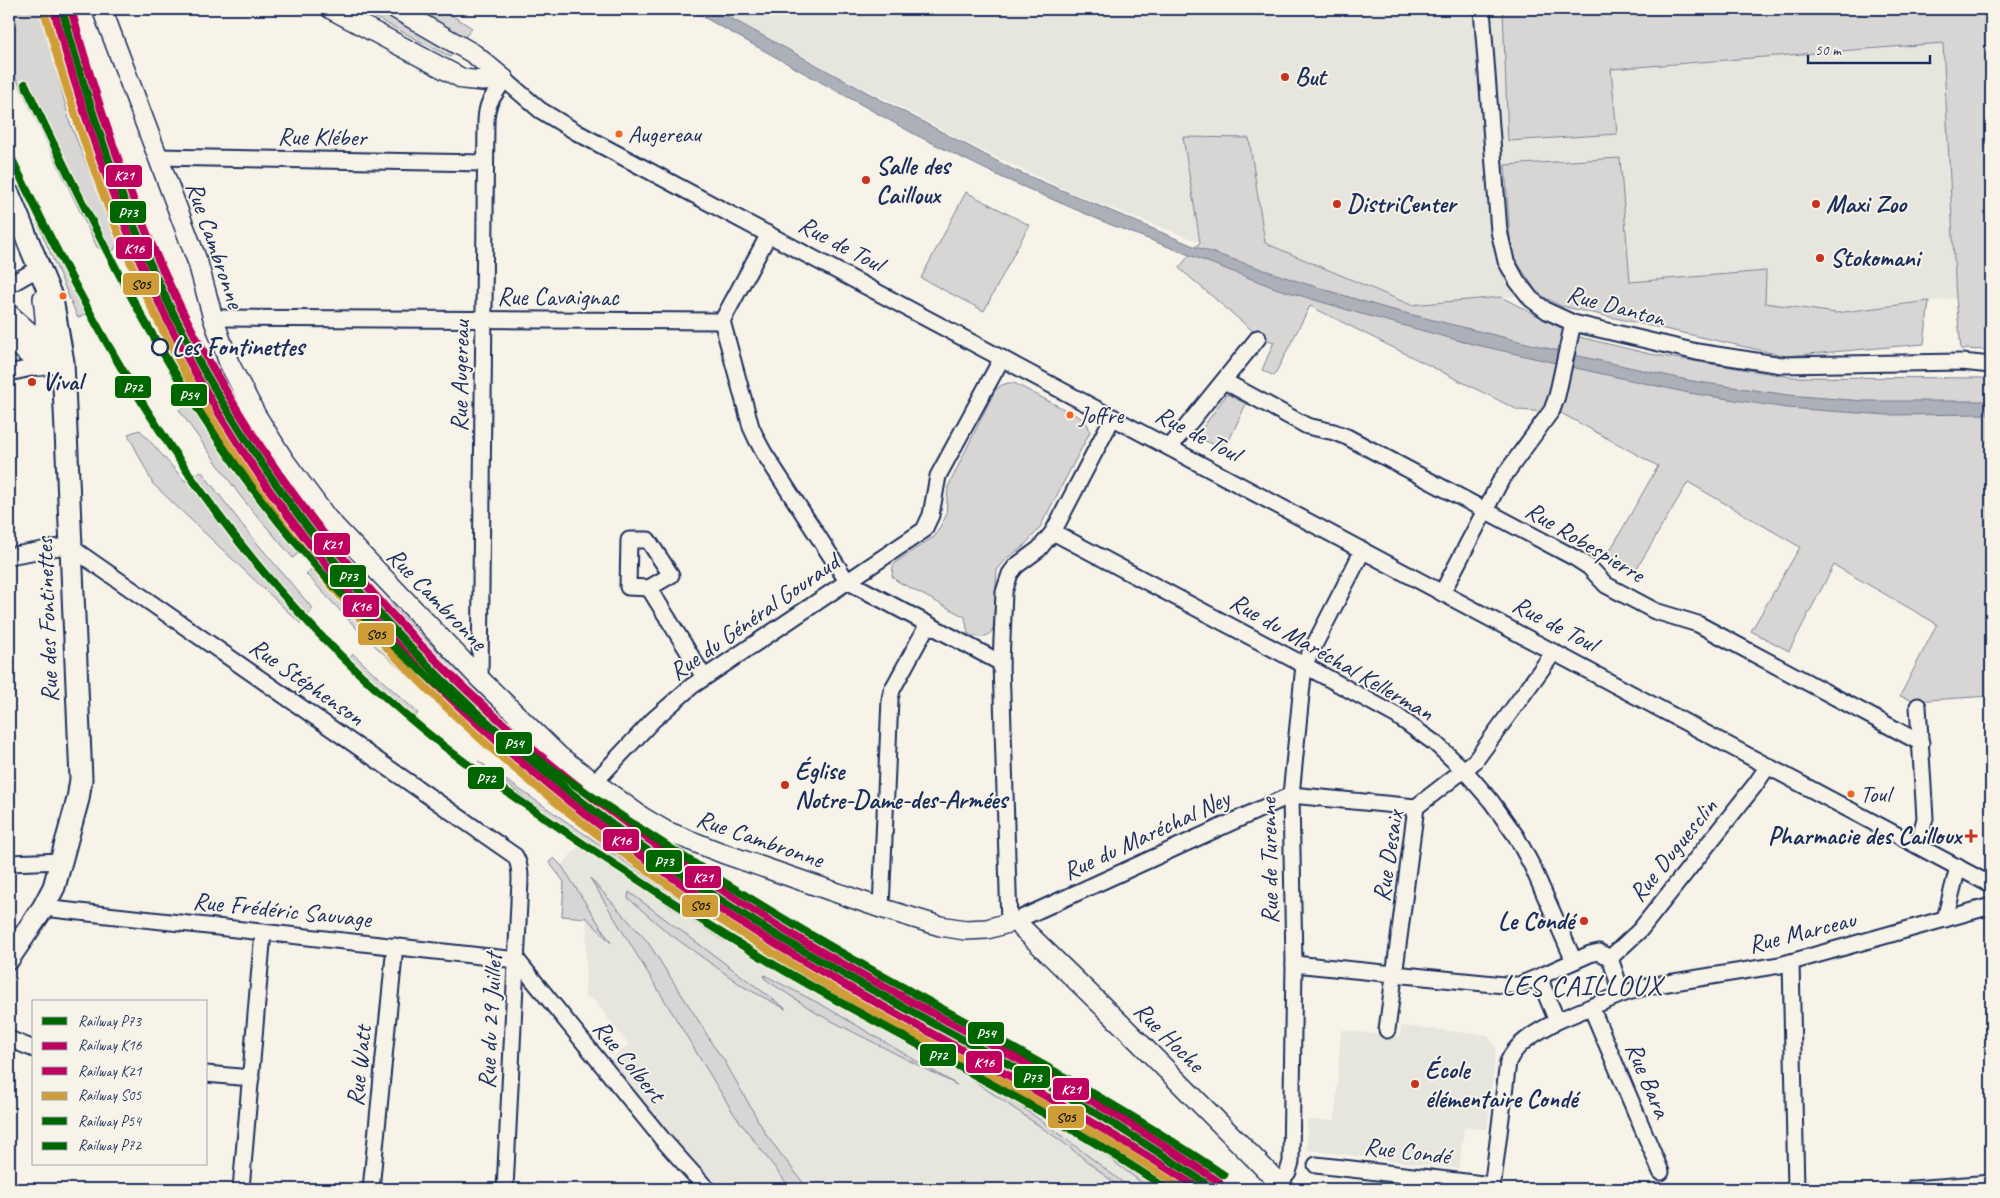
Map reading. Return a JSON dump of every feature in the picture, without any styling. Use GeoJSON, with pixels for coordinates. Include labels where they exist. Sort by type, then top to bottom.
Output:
{"type":"FeatureCollection","features":[{"type":"Feature","properties":{"kind":"main road","name":"Rue des Fontinettes"},"geometry":{"type":"LineString","coordinates":[[9,195],[52,299],[63,362],[81,779],[78,800],[54,887],[43,908],[9,958]]}},
{"type":"Feature","properties":{"kind":"street","name":"Rue Cambronne"},"geometry":{"type":"LineString","coordinates":[[102,9],[198,263],[213,318],[229,363],[244,394],[284,460],[314,502],[341,535],[480,679],[547,746],[594,783],[655,825],[680,837],[926,922],[965,930],[988,929],[1012,922]]}},
{"type":"Feature","properties":{"kind":"street"},"geometry":{"type":"LineString","coordinates":[[330,9],[463,80],[484,82],[504,79]]}},
{"type":"Feature","properties":{"kind":"street"},"geometry":{"type":"LineString","coordinates":[[396,9],[474,54],[504,79]]}},
{"type":"Feature","properties":{"kind":"street","name":"Rue Danton"},"geometry":{"type":"LineString","coordinates":[[1482,9],[1499,231],[1503,251],[1517,281],[1531,298],[1547,311],[1573,323],[1697,352],[1782,365],[1962,362],[1991,365]]}},
{"type":"Feature","properties":{"kind":"street","name":"Rue Augereau"},"geometry":{"type":"LineString","coordinates":[[480,679],[486,111],[489,100],[498,90],[504,79]]}},
{"type":"Feature","properties":{"kind":"street","name":"Rue de Toul"},"geometry":{"type":"LineString","coordinates":[[504,79],[526,100],[550,117],[1991,885]]}},
{"type":"Feature","properties":{"kind":"street","name":"Rue Kléber"},"geometry":{"type":"LineString","coordinates":[[158,158],[485,163]]}},
{"type":"Feature","properties":{"kind":"street"},"geometry":{"type":"LineString","coordinates":[[770,234],[722,321],[751,427],[757,440],[847,582],[1001,663]]}},
{"type":"Feature","properties":{"kind":"street"},"geometry":{"type":"LineString","coordinates":[[9,285],[38,268]]}},
{"type":"Feature","properties":{"kind":"street","name":"Rue des Fontinettes"},"geometry":{"type":"LineString","coordinates":[[35,354],[45,333],[46,323],[38,268]]}},
{"type":"Feature","properties":{"kind":"street"},"geometry":{"type":"LineString","coordinates":[[9,314],[35,354]]}},
{"type":"Feature","properties":{"kind":"street","name":"Rue Cavaignac"},"geometry":{"type":"LineString","coordinates":[[213,318],[722,321]]}},
{"type":"Feature","properties":{"kind":"street"},"geometry":{"type":"LineString","coordinates":[[1442,593],[1511,466],[1552,410],[1563,371],[1573,323]]}},
{"type":"Feature","properties":{"kind":"street"},"geometry":{"type":"LineString","coordinates":[[9,336],[35,354],[63,362]]}},
{"type":"Feature","properties":{"kind":"street"},"geometry":{"type":"LineString","coordinates":[[1170,448],[1258,338]]}},
{"type":"Feature","properties":{"kind":"street"},"geometry":{"type":"LineString","coordinates":[[9,373],[35,354]]}},
{"type":"Feature","properties":{"kind":"street","name":"Rue du Général Gouraud"},"geometry":{"type":"LineString","coordinates":[[594,783],[653,720],[704,677],[924,530],[931,515],[938,476],[1002,358]]}},
{"type":"Feature","properties":{"kind":"street","name":"Rue Robespierre"},"geometry":{"type":"LineString","coordinates":[[1224,381],[1307,426],[1334,432],[1347,438],[1575,558],[1589,567],[1606,584],[1655,611],[1698,624],[1921,743]]}},
{"type":"Feature","properties":{"kind":"street"},"geometry":{"type":"LineString","coordinates":[[1012,922],[1001,663],[1006,581],[1016,566],[1039,549],[1053,532],[1113,417]]}},
{"type":"Feature","properties":{"kind":"street","name":"Rue du Maréchal Kellerman"},"geometry":{"type":"LineString","coordinates":[[1053,532],[1304,665],[1414,727],[1464,771],[1492,801],[1516,836],[1532,866],[1574,961]]}},
{"type":"Feature","properties":{"kind":"street"},"geometry":{"type":"LineString","coordinates":[[9,556],[59,547],[72,548]]}},
{"type":"Feature","properties":{"kind":"street","name":"Rue Stéphenson"},"geometry":{"type":"LineString","coordinates":[[72,548],[515,856]]}},
{"type":"Feature","properties":{"kind":"street","name":"Rue de Turenne"},"geometry":{"type":"LineString","coordinates":[[1282,1186],[1291,1162],[1294,964],[1291,795],[1304,665],[1363,550]]}},
{"type":"Feature","properties":{"kind":"street"},"geometry":{"type":"LineString","coordinates":[[648,588],[704,677]]}},
{"type":"Feature","properties":{"kind":"street"},"geometry":{"type":"LineString","coordinates":[[881,908],[890,700],[892,690],[928,624]]}},
{"type":"Feature","properties":{"kind":"street","name":"Rue Desaix"},"geometry":{"type":"LineString","coordinates":[[1388,1030],[1416,806],[1464,771],[1483,752],[1554,652]]}},
{"type":"Feature","properties":{"kind":"street"},"geometry":{"type":"LineString","coordinates":[[1918,706],[1925,818],[1918,846]]}},
{"type":"Feature","properties":{"kind":"street","name":"Rue Duguesclin"},"geometry":{"type":"LineString","coordinates":[[1610,958],[1640,930],[1768,766]]}},
{"type":"Feature","properties":{"kind":"street","name":"Rue du Maréchal Ney"},"geometry":{"type":"LineString","coordinates":[[1012,922],[1291,795],[1416,806]]}},
{"type":"Feature","properties":{"kind":"street","name":"Rue du 29 Juillet"},"geometry":{"type":"LineString","coordinates":[[506,1189],[520,872],[515,856]]}},
{"type":"Feature","properties":{"kind":"street"},"geometry":{"type":"LineString","coordinates":[[9,863],[62,861]]}},
{"type":"Feature","properties":{"kind":"street"},"geometry":{"type":"LineString","coordinates":[[1945,919],[1958,868]]}},
{"type":"Feature","properties":{"kind":"street","name":"Rue Marceau"},"geometry":{"type":"LineString","coordinates":[[1492,1187],[1508,1062],[1512,1054],[1523,1042],[1557,1021],[1622,994],[1650,986],[1791,962],[1991,906]]}},
{"type":"Feature","properties":{"kind":"street","name":"Rue Frédéric Sauvage"},"geometry":{"type":"LineString","coordinates":[[43,908],[516,960]]}},
{"type":"Feature","properties":{"kind":"street","name":"Rue Hoche"},"geometry":{"type":"LineString","coordinates":[[1012,922],[1123,1026],[1282,1186]]}},
{"type":"Feature","properties":{"kind":"street"},"geometry":{"type":"LineString","coordinates":[[241,1189],[263,932]]}},
{"type":"Feature","properties":{"kind":"street","name":"Rue Watt"},"geometry":{"type":"LineString","coordinates":[[371,1189],[395,946]]}},
{"type":"Feature","properties":{"kind":"street"},"geometry":{"type":"LineString","coordinates":[[1294,964],[1519,985],[1599,952],[1610,958],[1622,994]]}},
{"type":"Feature","properties":{"kind":"street","name":"Rue Colbert"},"geometry":{"type":"LineString","coordinates":[[516,960],[663,1140],[707,1189]]}},
{"type":"Feature","properties":{"kind":"street"},"geometry":{"type":"LineString","coordinates":[[1791,962],[1796,1189]]}},
{"type":"Feature","properties":{"kind":"street"},"geometry":{"type":"LineString","coordinates":[[1543,975],[1542,985],[1557,1021]]}},
{"type":"Feature","properties":{"kind":"street","name":"Rue Bara"},"geometry":{"type":"LineString","coordinates":[[1591,1006],[1662,1172]]}},
{"type":"Feature","properties":{"kind":"street"},"geometry":{"type":"LineString","coordinates":[[9,1039],[32,1048]]}},
{"type":"Feature","properties":{"kind":"street"},"geometry":{"type":"LineString","coordinates":[[208,1074],[251,1078]]}},
{"type":"Feature","properties":{"kind":"street","name":"Rue Condé"},"geometry":{"type":"LineString","coordinates":[[1316,1165],[1492,1187]]}},
{"type":"Feature","properties":{"kind":"street"},"geometry":{"type":"LineString","coordinates":[[1912,1189],[1991,1183]]}},
{"type":"Feature","properties":{"kind":"shaded area"},"geometry":{"type":"Polygon","coordinates":[[[9,9],[41,9],[70,123],[118,243],[114,250],[105,252],[97,247],[9,63],[9,9]]]}},
{"type":"Feature","properties":{"kind":"shaded area"},"geometry":{"type":"Polygon","coordinates":[[[359,9],[442,9],[472,28],[450,57],[359,9]]]}},
{"type":"Feature","properties":{"kind":"shaded area"},"geometry":{"type":"Polygon","coordinates":[[[689,9],[714,9],[1012,169],[1196,247],[1385,308],[1563,352],[1560,364],[1464,342],[1275,288],[1109,224],[1003,178],[916,135],[689,9]]]}},
{"type":"Feature","properties":{"kind":"shaded area"},"geometry":{"type":"Polygon","coordinates":[[[714,9],[1941,9],[1956,298],[1836,313],[1640,285],[1412,305],[1195,214],[1200,242],[1074,194],[967,143],[880,96],[842,79],[714,9]]]}},
{"type":"Feature","properties":{"kind":"shaded area"},"geometry":{"type":"Polygon","coordinates":[[[1503,9],[1983,9],[1991,112],[1991,350],[1961,349],[1956,298],[1943,43],[1611,69],[1617,134],[1508,141],[1503,9]]]}},
{"type":"Feature","properties":{"kind":"shaded area"},"geometry":{"type":"Polygon","coordinates":[[[1183,137],[1249,138],[1265,243],[1411,305],[1501,297],[1579,337],[1650,354],[1792,377],[1991,378],[1991,731],[1990,696],[1914,701],[1900,696],[1937,624],[1834,565],[1789,651],[1751,631],[1800,547],[1688,482],[1636,570],[1608,554],[1658,466],[1561,413],[1518,410],[1310,306],[1274,376],[1262,370],[1274,342],[1261,338],[1179,268],[1200,242],[1183,137]]]}},
{"type":"Feature","properties":{"kind":"shaded area"},"geometry":{"type":"Polygon","coordinates":[[[9,150],[91,310],[78,318],[9,156],[9,150]]]}},
{"type":"Feature","properties":{"kind":"shaded area"},"geometry":{"type":"Polygon","coordinates":[[[1620,158],[1630,282],[1766,271],[1765,303],[1836,313],[1929,301],[1924,344],[1786,356],[1561,306],[1538,294],[1511,253],[1505,165],[1620,158]]]}},
{"type":"Feature","properties":{"kind":"shaded area"},"geometry":{"type":"Polygon","coordinates":[[[966,192],[1029,225],[984,311],[921,278],[966,192]]]}},
{"type":"Feature","properties":{"kind":"shaded area"},"geometry":{"type":"Polygon","coordinates":[[[1574,355],[1692,381],[1788,395],[1864,401],[1991,401],[1991,414],[1887,415],[1787,408],[1689,393],[1571,367],[1574,355]]]}},
{"type":"Feature","properties":{"kind":"shaded area"},"geometry":{"type":"Polygon","coordinates":[[[1008,383],[1014,383],[1081,418],[1088,425],[1090,432],[1039,529],[1022,548],[1008,557],[997,570],[993,630],[988,635],[978,637],[968,634],[965,617],[897,581],[892,576],[893,566],[896,562],[935,536],[946,516],[948,487],[995,390],[1008,383]]]}},
{"type":"Feature","properties":{"kind":"shaded area"},"geometry":{"type":"Polygon","coordinates":[[[1227,394],[1246,404],[1225,449],[1196,437],[1227,394]]]}},
{"type":"Feature","properties":{"kind":"shaded area"},"geometry":{"type":"Polygon","coordinates":[[[196,400],[206,417],[214,412],[237,452],[305,547],[293,558],[241,497],[179,410],[196,400]]]}},
{"type":"Feature","properties":{"kind":"shaded area"},"geometry":{"type":"Polygon","coordinates":[[[140,430],[185,481],[201,471],[251,536],[313,609],[301,624],[153,484],[128,434],[140,430]]]}},
{"type":"Feature","properties":{"kind":"shaded area"},"geometry":{"type":"Polygon","coordinates":[[[265,450],[313,521],[367,581],[574,785],[602,807],[596,808],[509,733],[410,639],[357,582],[312,527],[265,450]]]}},
{"type":"Feature","properties":{"kind":"shaded area"},"geometry":{"type":"Polygon","coordinates":[[[317,564],[364,620],[408,667],[450,706],[447,709],[439,705],[359,631],[306,574],[317,564]]]}},
{"type":"Feature","properties":{"kind":"shaded area"},"geometry":{"type":"Polygon","coordinates":[[[353,654],[418,713],[412,721],[345,664],[353,654]]]}},
{"type":"Feature","properties":{"kind":"shaded area"},"geometry":{"type":"Polygon","coordinates":[[[478,761],[687,904],[743,939],[793,965],[808,978],[721,939],[669,906],[582,843],[478,761]]]}},
{"type":"Feature","properties":{"kind":"shaded area"},"geometry":{"type":"Polygon","coordinates":[[[609,813],[746,907],[790,934],[867,979],[1063,1084],[1178,1153],[1233,1189],[718,1189],[685,1154],[610,1060],[629,1045],[592,998],[585,998],[587,916],[560,867],[609,813]]]}},
{"type":"Feature","properties":{"kind":"shaded area"},"geometry":{"type":"Polygon","coordinates":[[[554,858],[562,866],[611,943],[587,918],[562,916],[564,882],[549,862],[554,858]]]}},
{"type":"Feature","properties":{"kind":"shaded area"},"geometry":{"type":"Polygon","coordinates":[[[590,878],[647,941],[724,1060],[767,1136],[808,1189],[791,1189],[734,1114],[590,878]]]}},
{"type":"Feature","properties":{"kind":"shaded area"},"geometry":{"type":"Polygon","coordinates":[[[629,892],[786,1009],[744,987],[667,932],[628,898],[629,892]]]}},
{"type":"Feature","properties":{"kind":"shaded area"},"geometry":{"type":"Polygon","coordinates":[[[764,975],[824,1006],[957,1085],[818,1014],[765,979],[764,975]]]}},
{"type":"Feature","properties":{"kind":"shaded area"},"geometry":{"type":"Polygon","coordinates":[[[877,1024],[937,1052],[993,1087],[1131,1189],[1122,1189],[1064,1143],[967,1076],[877,1024]]]}},
{"type":"Feature","properties":{"kind":"shaded area","name":"École élémentaire Condé"},"geometry":{"type":"Polygon","coordinates":[[[1401,1026],[1487,1035],[1496,1048],[1487,1129],[1464,1127],[1459,1169],[1307,1150],[1307,1120],[1335,1120],[1341,1030],[1400,1037],[1401,1026]]]}},
{"type":"Feature","properties":{"kind":"shaded area"},"geometry":{"type":"Polygon","coordinates":[[[1026,1095],[1134,1153],[1186,1189],[1150,1189],[1026,1095]]]}},
{"type":"Feature","properties":{"kind":"rail line","name":"P73"},"geometry":{"type":"LineString","coordinates":[[62,9],[100,135],[115,177],[148,259],[186,338],[241,433],[303,521],[370,603],[443,680],[520,751],[603,818],[691,881],[817,959],[1075,1101],[1214,1189]]}},
{"type":"Feature","properties":{"kind":"rail line","name":"K21"},"geometry":{"type":"LineString","coordinates":[[71,9],[100,107],[147,235],[215,372],[276,469],[345,560],[421,645],[503,723],[591,796],[684,865],[817,949],[1080,1094],[1140,1130],[1219,1182]]}},
{"type":"Feature","properties":{"kind":"rail line","name":"K16"},"geometry":{"type":"LineString","coordinates":[[54,11],[92,137],[107,178],[139,260],[177,339],[232,434],[293,523],[361,606],[435,683],[514,756],[597,823],[685,886],[829,976],[1095,1124],[1199,1189]]}},
{"type":"Feature","properties":{"kind":"rail line","name":"S05"},"geometry":{"type":"LineString","coordinates":[[45,14],[75,115],[124,247],[138,279],[193,386],[255,486],[325,578],[402,663],[485,743],[574,817],[669,886],[821,982],[1082,1126],[1183,1189]]}},
{"type":"Feature","properties":{"kind":"rail line","name":"P54"},"geometry":{"type":"LineString","coordinates":[[25,84],[114,264],[179,380],[215,436],[254,491],[296,543],[353,606],[393,645],[457,701],[490,726],[625,819],[723,882],[856,961],[1088,1090],[1179,1145],[1224,1175]]}},
{"type":"Feature","properties":{"kind":"rail line","name":"P72"},"geometry":{"type":"LineString","coordinates":[[9,153],[92,316],[122,369],[187,472],[223,521],[280,591],[319,634],[382,694],[445,747],[522,803],[708,925],[833,998],[1074,1131],[1167,1189]]}},
{"type":"Feature","properties":{"kind":"place","name":"But"},"geometry":{"type":"Point","coordinates":[1285,77]}},
{"type":"Feature","properties":{"kind":"place","name":"Augereau"},"geometry":{"type":"Point","coordinates":[619,134]}},
{"type":"Feature","properties":{"kind":"place","name":"Salle des Cailloux"},"geometry":{"type":"Point","coordinates":[866,180]}},
{"type":"Feature","properties":{"kind":"place","name":"DistriCenter"},"geometry":{"type":"Point","coordinates":[1337,204]}},
{"type":"Feature","properties":{"kind":"place","name":"Maxi Zoo"},"geometry":{"type":"Point","coordinates":[1816,204]}},
{"type":"Feature","properties":{"kind":"place","name":"Stokomani"},"geometry":{"type":"Point","coordinates":[1820,258]}},
{"type":"Feature","properties":{"kind":"place","name":"Les Fontinettes"},"geometry":{"type":"Point","coordinates":[160,347]}},
{"type":"Feature","properties":{"kind":"place","name":"Vival"},"geometry":{"type":"Point","coordinates":[32,382]}},
{"type":"Feature","properties":{"kind":"place","name":"Joffre"},"geometry":{"type":"Point","coordinates":[1070,415]}},
{"type":"Feature","properties":{"kind":"place","name":"Église Notre-Dame-des-Armées"},"geometry":{"type":"Point","coordinates":[785,785]}},
{"type":"Feature","properties":{"kind":"place","name":"Toul"},"geometry":{"type":"Point","coordinates":[1851,794]}},
{"type":"Feature","properties":{"kind":"place","name":"Pharmacie des Cailloux"},"geometry":{"type":"Point","coordinates":[1971,836]}},
{"type":"Feature","properties":{"kind":"place","name":"Le Condé"},"geometry":{"type":"Point","coordinates":[1584,921]}},
{"type":"Feature","properties":{"kind":"place","name":"École élémentaire Condé"},"geometry":{"type":"Point","coordinates":[1415,1084]}},
{"type":"Feature","properties":{"kind":"district","name":"LES CAILLOUX"},"geometry":{"type":"Point","coordinates":[1582,985]}}]}
